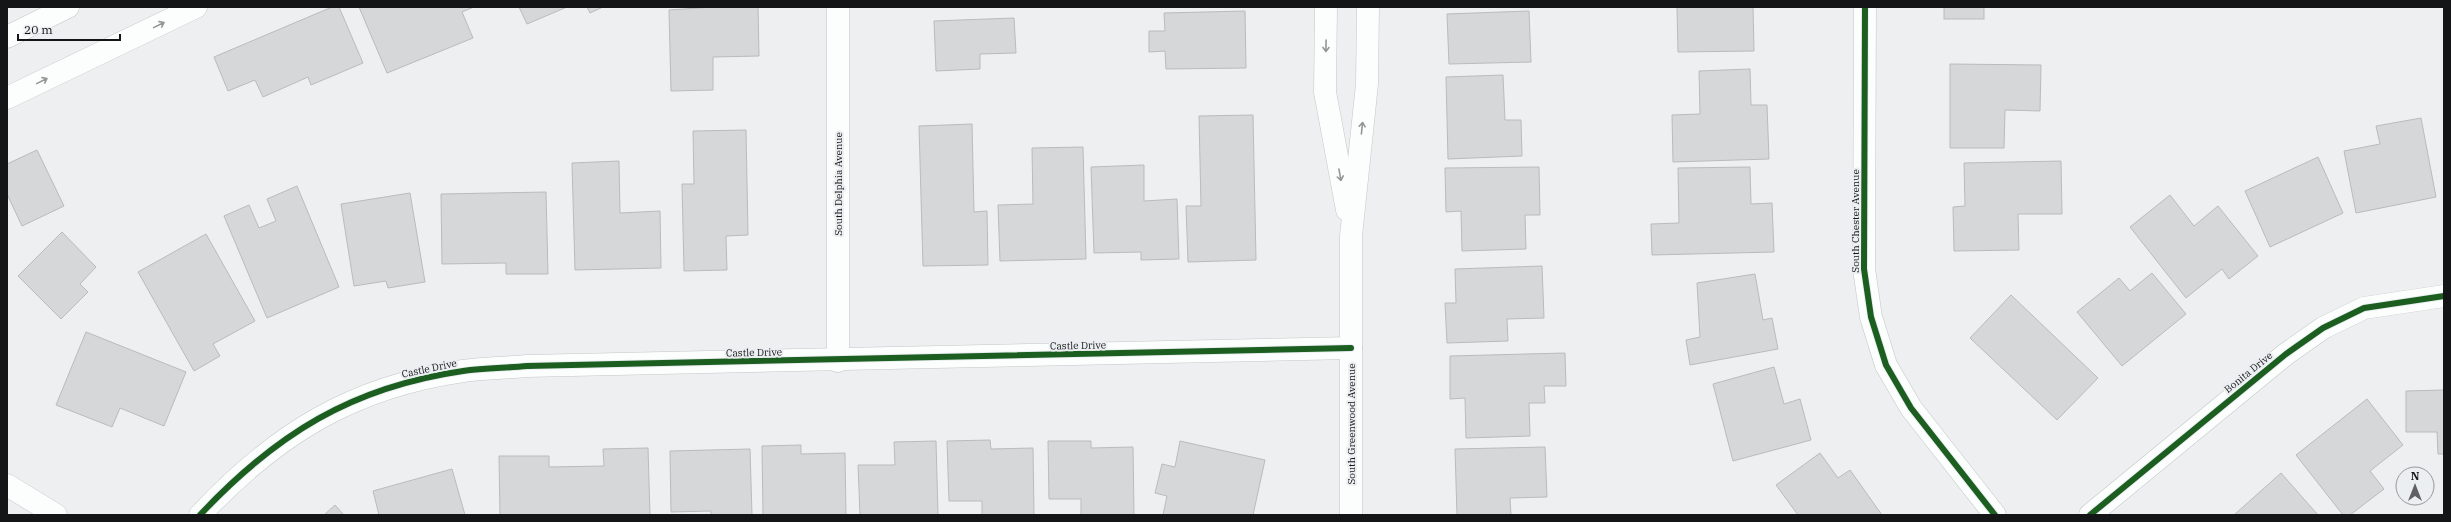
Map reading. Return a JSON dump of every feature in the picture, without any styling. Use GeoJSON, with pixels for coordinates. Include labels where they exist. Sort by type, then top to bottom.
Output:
{"type":"FeatureCollection","features":[{"type":"Feature","properties":{"kind":"street"},"geometry":{"type":"LineString","coordinates":[[7,37],[68,7]]}},
{"type":"Feature","properties":{"kind":"street"},"geometry":{"type":"LineString","coordinates":[[7,98],[196,7]]}},
{"type":"Feature","properties":{"kind":"street","name":"South Delphia Avenue"},"geometry":{"type":"LineString","coordinates":[[838,7],[838,361]]}},
{"type":"Feature","properties":{"kind":"street","name":"South Greenwood Avenue"},"geometry":{"type":"LineString","coordinates":[[1326,7],[1325,92],[1351,236]]}},
{"type":"Feature","properties":{"kind":"street","name":"South Greenwood Avenue"},"geometry":{"type":"LineString","coordinates":[[1351,515],[1351,236],[1367,84],[1368,7]]}},
{"type":"Feature","properties":{"kind":"street","name":"South Chester Avenue"},"geometry":{"type":"LineString","coordinates":[[1865,7],[1864,269],[1871,317],[1886,365],[1911,408],[1996,515]]}},
{"type":"Feature","properties":{"kind":"street","name":"Bonita Drive"},"geometry":{"type":"LineString","coordinates":[[2090,515],[2286,354],[2323,328],[2364,308],[2444,296]]}},
{"type":"Feature","properties":{"kind":"street","name":"Castle Drive"},"geometry":{"type":"LineString","coordinates":[[200,515],[242,474],[276,444],[312,421],[359,398],[411,381],[464,370],[527,366],[838,361],[1351,348]]}},
{"type":"Feature","properties":{"kind":"street"},"geometry":{"type":"LineString","coordinates":[[7,485],[56,515]]}},
{"type":"Feature","properties":{"kind":"building"},"geometry":{"type":"Polygon","coordinates":[[[332,7],[339,7],[363,63],[311,85],[308,77],[263,97],[255,80],[228,91],[214,57],[332,7]]]}},
{"type":"Feature","properties":{"kind":"building"},"geometry":{"type":"Polygon","coordinates":[[[359,7],[474,7],[462,12],[473,38],[387,73],[359,7]]]}},
{"type":"Feature","properties":{"kind":"building"},"geometry":{"type":"Polygon","coordinates":[[[519,7],[567,7],[527,24],[519,7]]]}},
{"type":"Feature","properties":{"kind":"building"},"geometry":{"type":"Polygon","coordinates":[[[587,7],[603,7],[590,13],[587,7]]]}},
{"type":"Feature","properties":{"kind":"building"},"geometry":{"type":"Polygon","coordinates":[[[714,7],[758,7],[759,56],[713,57],[713,90],[671,91],[669,10],[714,7]]]}},
{"type":"Feature","properties":{"kind":"building"},"geometry":{"type":"Polygon","coordinates":[[[1677,7],[1753,7],[1754,51],[1678,52],[1677,7]]]}},
{"type":"Feature","properties":{"kind":"building"},"geometry":{"type":"Polygon","coordinates":[[[1944,7],[1984,7],[1984,19],[1944,19],[1944,7]]]}},
{"type":"Feature","properties":{"kind":"building"},"geometry":{"type":"Polygon","coordinates":[[[1245,11],[1246,68],[1166,69],[1165,51],[1149,52],[1149,31],[1165,31],[1164,13],[1245,11]]]}},
{"type":"Feature","properties":{"kind":"building"},"geometry":{"type":"Polygon","coordinates":[[[1529,11],[1531,62],[1449,64],[1447,14],[1529,11]]]}},
{"type":"Feature","properties":{"kind":"building"},"geometry":{"type":"Polygon","coordinates":[[[1014,18],[1016,53],[980,54],[980,69],[936,71],[934,21],[1014,18]]]}},
{"type":"Feature","properties":{"kind":"building"},"geometry":{"type":"Polygon","coordinates":[[[1950,64],[2041,65],[2040,111],[2005,110],[2004,148],[1950,148],[1950,64]]]}},
{"type":"Feature","properties":{"kind":"building"},"geometry":{"type":"Polygon","coordinates":[[[1750,69],[1751,105],[1767,105],[1769,159],[1673,162],[1672,115],[1700,114],[1699,71],[1750,69]]]}},
{"type":"Feature","properties":{"kind":"building"},"geometry":{"type":"Polygon","coordinates":[[[1503,75],[1505,120],[1521,120],[1522,156],[1448,159],[1446,77],[1503,75]]]}},
{"type":"Feature","properties":{"kind":"building"},"geometry":{"type":"Polygon","coordinates":[[[1253,115],[1256,260],[1188,262],[1186,206],[1201,206],[1199,116],[1253,115]]]}},
{"type":"Feature","properties":{"kind":"building"},"geometry":{"type":"Polygon","coordinates":[[[2421,118],[2436,197],[2356,213],[2344,151],[2380,144],[2376,126],[2421,118]]]}},
{"type":"Feature","properties":{"kind":"building"},"geometry":{"type":"Polygon","coordinates":[[[972,124],[974,212],[987,211],[988,265],[923,266],[919,126],[972,124]]]}},
{"type":"Feature","properties":{"kind":"building"},"geometry":{"type":"Polygon","coordinates":[[[746,130],[748,235],[726,236],[727,270],[684,271],[682,184],[694,184],[693,131],[746,130]]]}},
{"type":"Feature","properties":{"kind":"building"},"geometry":{"type":"Polygon","coordinates":[[[1083,147],[1086,259],[1000,261],[998,205],[1033,204],[1032,148],[1083,147]]]}},
{"type":"Feature","properties":{"kind":"building"},"geometry":{"type":"Polygon","coordinates":[[[37,150],[64,206],[22,226],[7,194],[7,164],[37,150]]]}},
{"type":"Feature","properties":{"kind":"building"},"geometry":{"type":"Polygon","coordinates":[[[2318,157],[2343,213],[2270,247],[2245,191],[2318,157]]]}},
{"type":"Feature","properties":{"kind":"building"},"geometry":{"type":"Polygon","coordinates":[[[619,161],[620,213],[660,211],[661,268],[575,270],[572,163],[619,161]]]}},
{"type":"Feature","properties":{"kind":"building"},"geometry":{"type":"Polygon","coordinates":[[[2061,161],[2062,214],[2018,214],[2019,250],[1954,251],[1953,207],[1965,206],[1964,163],[2061,161]]]}},
{"type":"Feature","properties":{"kind":"building"},"geometry":{"type":"Polygon","coordinates":[[[1144,165],[1144,201],[1177,199],[1179,259],[1141,260],[1141,252],[1094,253],[1091,167],[1144,165]]]}},
{"type":"Feature","properties":{"kind":"building"},"geometry":{"type":"Polygon","coordinates":[[[1539,167],[1540,215],[1525,215],[1526,249],[1462,251],[1461,211],[1446,212],[1445,168],[1539,167]]]}},
{"type":"Feature","properties":{"kind":"building"},"geometry":{"type":"Polygon","coordinates":[[[1750,167],[1751,204],[1772,203],[1774,252],[1652,255],[1651,224],[1679,223],[1678,168],[1750,167]]]}},
{"type":"Feature","properties":{"kind":"building"},"geometry":{"type":"Polygon","coordinates":[[[297,186],[339,287],[267,318],[224,216],[249,205],[259,228],[276,221],[267,199],[297,186]]]}},
{"type":"Feature","properties":{"kind":"building"},"geometry":{"type":"Polygon","coordinates":[[[546,192],[548,274],[506,274],[506,263],[442,264],[441,194],[546,192]]]}},
{"type":"Feature","properties":{"kind":"building"},"geometry":{"type":"Polygon","coordinates":[[[410,193],[425,282],[388,288],[386,281],[354,286],[341,204],[410,193]]]}},
{"type":"Feature","properties":{"kind":"building"},"geometry":{"type":"Polygon","coordinates":[[[2170,195],[2194,226],[2218,206],[2258,256],[2229,279],[2222,269],[2186,298],[2130,227],[2170,195]]]}},
{"type":"Feature","properties":{"kind":"building"},"geometry":{"type":"Polygon","coordinates":[[[62,232],[96,267],[80,284],[88,292],[61,319],[18,276],[62,232]]]}},
{"type":"Feature","properties":{"kind":"building"},"geometry":{"type":"Polygon","coordinates":[[[206,234],[255,321],[213,344],[220,356],[194,371],[138,272],[206,234]]]}},
{"type":"Feature","properties":{"kind":"building"},"geometry":{"type":"Polygon","coordinates":[[[1542,266],[1544,318],[1507,319],[1508,341],[1447,343],[1445,303],[1456,303],[1455,269],[1542,266]]]}},
{"type":"Feature","properties":{"kind":"building"},"geometry":{"type":"Polygon","coordinates":[[[2152,273],[2186,314],[2122,366],[2077,312],[2119,278],[2130,291],[2152,273]]]}},
{"type":"Feature","properties":{"kind":"building"},"geometry":{"type":"Polygon","coordinates":[[[1755,274],[1763,320],[1772,318],[1778,349],[1690,365],[1686,340],[1700,337],[1697,283],[1755,274]]]}},
{"type":"Feature","properties":{"kind":"building"},"geometry":{"type":"Polygon","coordinates":[[[2011,295],[2098,378],[2057,420],[1970,338],[2011,295]]]}},
{"type":"Feature","properties":{"kind":"building"},"geometry":{"type":"Polygon","coordinates":[[[86,332],[186,372],[164,426],[120,408],[112,427],[56,405],[86,332]]]}},
{"type":"Feature","properties":{"kind":"building"},"geometry":{"type":"Polygon","coordinates":[[[1565,353],[1566,386],[1544,386],[1545,403],[1529,403],[1530,436],[1466,438],[1465,398],[1450,399],[1450,356],[1565,353]]]}},
{"type":"Feature","properties":{"kind":"building"},"geometry":{"type":"Polygon","coordinates":[[[1774,367],[1784,404],[1800,399],[1811,440],[1733,461],[1713,384],[1774,367]]]}},
{"type":"Feature","properties":{"kind":"building"},"geometry":{"type":"Polygon","coordinates":[[[2444,390],[2444,454],[2438,454],[2437,432],[2406,432],[2406,391],[2444,390]]]}},
{"type":"Feature","properties":{"kind":"building"},"geometry":{"type":"Polygon","coordinates":[[[2367,399],[2403,445],[2370,471],[2384,489],[2350,515],[2343,515],[2296,455],[2367,399]]]}},
{"type":"Feature","properties":{"kind":"building"},"geometry":{"type":"Polygon","coordinates":[[[990,440],[991,449],[1033,448],[1034,515],[982,515],[982,501],[949,501],[947,441],[990,440]]]}},
{"type":"Feature","properties":{"kind":"building"},"geometry":{"type":"Polygon","coordinates":[[[936,441],[938,515],[860,515],[858,465],[895,465],[894,442],[936,441]]]}},
{"type":"Feature","properties":{"kind":"building"},"geometry":{"type":"Polygon","coordinates":[[[1048,441],[1091,441],[1091,448],[1133,447],[1134,515],[1081,515],[1081,499],[1049,499],[1048,441]]]}},
{"type":"Feature","properties":{"kind":"building"},"geometry":{"type":"Polygon","coordinates":[[[1180,441],[1265,460],[1253,515],[1163,515],[1167,496],[1155,493],[1162,464],[1175,467],[1180,441]]]}},
{"type":"Feature","properties":{"kind":"building"},"geometry":{"type":"Polygon","coordinates":[[[801,445],[801,454],[845,453],[846,515],[763,515],[762,446],[801,445]]]}},
{"type":"Feature","properties":{"kind":"building"},"geometry":{"type":"Polygon","coordinates":[[[1545,447],[1547,497],[1510,498],[1511,515],[1457,515],[1455,449],[1545,447]]]}},
{"type":"Feature","properties":{"kind":"building"},"geometry":{"type":"Polygon","coordinates":[[[648,448],[650,515],[500,515],[499,456],[549,456],[549,467],[604,466],[603,449],[648,448]]]}},
{"type":"Feature","properties":{"kind":"building"},"geometry":{"type":"Polygon","coordinates":[[[750,449],[752,515],[711,515],[711,511],[671,512],[670,451],[750,449]]]}},
{"type":"Feature","properties":{"kind":"building"},"geometry":{"type":"Polygon","coordinates":[[[1820,453],[1838,478],[1850,470],[1882,515],[1798,515],[1776,485],[1820,453]]]}},
{"type":"Feature","properties":{"kind":"building"},"geometry":{"type":"Polygon","coordinates":[[[452,469],[465,515],[379,515],[373,491],[452,469]]]}},
{"type":"Feature","properties":{"kind":"building"},"geometry":{"type":"Polygon","coordinates":[[[2281,473],[2318,515],[2234,515],[2281,473]]]}},
{"type":"Feature","properties":{"kind":"building"},"geometry":{"type":"Polygon","coordinates":[[[335,505],[344,515],[324,515],[335,505]]]}},
{"type":"Feature","properties":{"kind":"cycle path"},"geometry":{"type":"LineString","coordinates":[[1865,7],[1864,269],[1871,317],[1886,365],[1911,408],[1995,515]]}},
{"type":"Feature","properties":{"kind":"cycle path"},"geometry":{"type":"LineString","coordinates":[[2090,515],[2286,354],[2323,328],[2364,308],[2444,296]]}},
{"type":"Feature","properties":{"kind":"cycle path"},"geometry":{"type":"LineString","coordinates":[[200,515],[229,486],[258,461],[287,438],[318,419],[351,402],[386,389],[423,378],[463,371],[527,366],[1351,348]]}}]}
